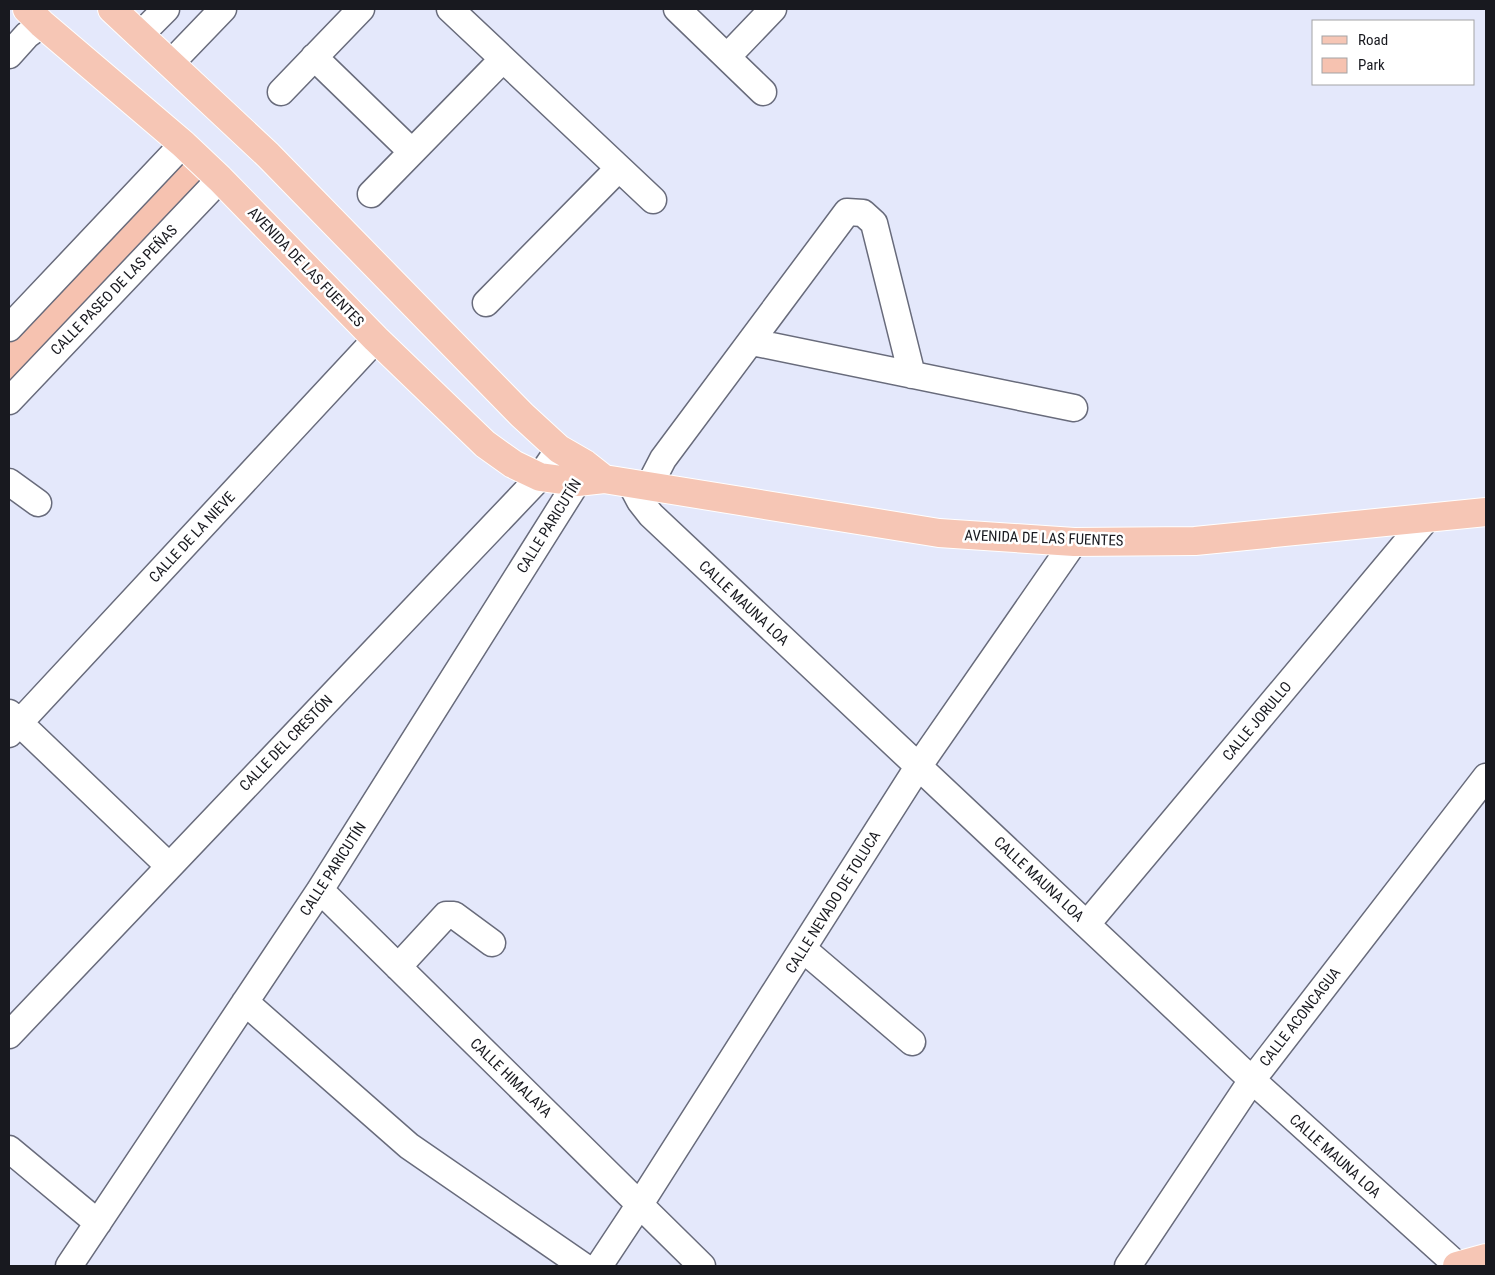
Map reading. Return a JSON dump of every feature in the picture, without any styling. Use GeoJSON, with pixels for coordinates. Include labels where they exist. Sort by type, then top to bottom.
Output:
{"type":"FeatureCollection","features":[{"type":"Feature","properties":{"kind":"main road","name":"AVENIDA DE LAS FUENTES"},"geometry":{"type":"LineString","coordinates":[[112,9],[268,155],[522,415],[589,475]]}},
{"type":"Feature","properties":{"kind":"main road","name":"AVENIDA DE LAS FUENTES"},"geometry":{"type":"LineString","coordinates":[[35,16],[184,144],[376,339],[485,444],[512,464],[540,477],[589,475],[640,485],[938,533],[1074,542],[1195,541],[1486,512]]}},
{"type":"Feature","properties":{"kind":"main road"},"geometry":{"type":"LineString","coordinates":[[1457,1266],[1486,1258]]}},
{"type":"Feature","properties":{"kind":"street"},"geometry":{"type":"LineString","coordinates":[[140,35],[166,9]]}},
{"type":"Feature","properties":{"kind":"street"},"geometry":{"type":"LineString","coordinates":[[171,63],[223,9]]}},
{"type":"Feature","properties":{"kind":"street"},"geometry":{"type":"LineString","coordinates":[[282,92],[360,9]]}},
{"type":"Feature","properties":{"kind":"street"},"geometry":{"type":"LineString","coordinates":[[450,9],[653,200]]}},
{"type":"Feature","properties":{"kind":"street"},"geometry":{"type":"LineString","coordinates":[[677,9],[763,92]]}},
{"type":"Feature","properties":{"kind":"street"},"geometry":{"type":"LineString","coordinates":[[727,57],[773,9]]}},
{"type":"Feature","properties":{"kind":"street"},"geometry":{"type":"LineString","coordinates":[[9,55],[28,35],[35,16]]}},
{"type":"Feature","properties":{"kind":"street"},"geometry":{"type":"LineString","coordinates":[[314,57],[412,152]]}},
{"type":"Feature","properties":{"kind":"street"},"geometry":{"type":"LineString","coordinates":[[371,194],[503,59]]}},
{"type":"Feature","properties":{"kind":"street"},"geometry":{"type":"LineString","coordinates":[[9,328],[184,144]]}},
{"type":"Feature","properties":{"kind":"street"},"geometry":{"type":"LineString","coordinates":[[486,303],[619,168]]}},
{"type":"Feature","properties":{"kind":"street","name":"CALLE PASEO DE LAS PEÑAS"},"geometry":{"type":"LineString","coordinates":[[9,401],[220,179]]}},
{"type":"Feature","properties":{"kind":"street"},"geometry":{"type":"LineString","coordinates":[[640,485],[663,459],[752,342],[847,212],[863,213],[874,223],[912,375]]}},
{"type":"Feature","properties":{"kind":"street","name":"CALLE DE LA NIEVE"},"geometry":{"type":"LineString","coordinates":[[12,723],[376,339]]}},
{"type":"Feature","properties":{"kind":"street"},"geometry":{"type":"LineString","coordinates":[[752,342],[1074,408]]}},
{"type":"Feature","properties":{"kind":"street","name":"CALLE DEL CRESTÓN"},"geometry":{"type":"LineString","coordinates":[[9,1035],[540,477],[559,449]]}},
{"type":"Feature","properties":{"kind":"street","name":"CALLE PARICUTÍN"},"geometry":{"type":"LineString","coordinates":[[69,1266],[320,890],[589,475]]}},
{"type":"Feature","properties":{"kind":"street"},"geometry":{"type":"LineString","coordinates":[[9,482],[38,503]]}},
{"type":"Feature","properties":{"kind":"street","name":"CALLE MAUNA LOA"},"geometry":{"type":"LineString","coordinates":[[640,485],[640,501],[650,515],[1252,1080],[1457,1266]]}},
{"type":"Feature","properties":{"kind":"street","name":"CALLE JORULLO"},"geometry":{"type":"LineString","coordinates":[[1087,924],[1428,518]]}},
{"type":"Feature","properties":{"kind":"street","name":"CALLE NEVADO DE TOLUCA"},"geometry":{"type":"LineString","coordinates":[[599,1266],[918,767],[1074,542]]}},
{"type":"Feature","properties":{"kind":"street"},"geometry":{"type":"LineString","coordinates":[[12,723],[169,866]]}},
{"type":"Feature","properties":{"kind":"street","name":"CALLE ACONCAGUA"},"geometry":{"type":"LineString","coordinates":[[1128,1266],[1252,1080],[1486,777]]}},
{"type":"Feature","properties":{"kind":"street","name":"CALLE HIMALAYA"},"geometry":{"type":"LineString","coordinates":[[320,890],[702,1266]]}},
{"type":"Feature","properties":{"kind":"street"},"geometry":{"type":"LineString","coordinates":[[398,967],[446,915],[454,915],[492,943]]}},
{"type":"Feature","properties":{"kind":"street"},"geometry":{"type":"LineString","coordinates":[[803,949],[912,1042]]}},
{"type":"Feature","properties":{"kind":"street"},"geometry":{"type":"LineString","coordinates":[[245,1002],[409,1146],[583,1266]]}},
{"type":"Feature","properties":{"kind":"street"},"geometry":{"type":"LineString","coordinates":[[9,1148],[98,1223]]}},
{"type":"Feature","properties":{"kind":"green space"},"geometry":{"type":"Polygon","coordinates":[[[180,159],[205,186],[9,394],[9,335],[180,159]]]}}]}
